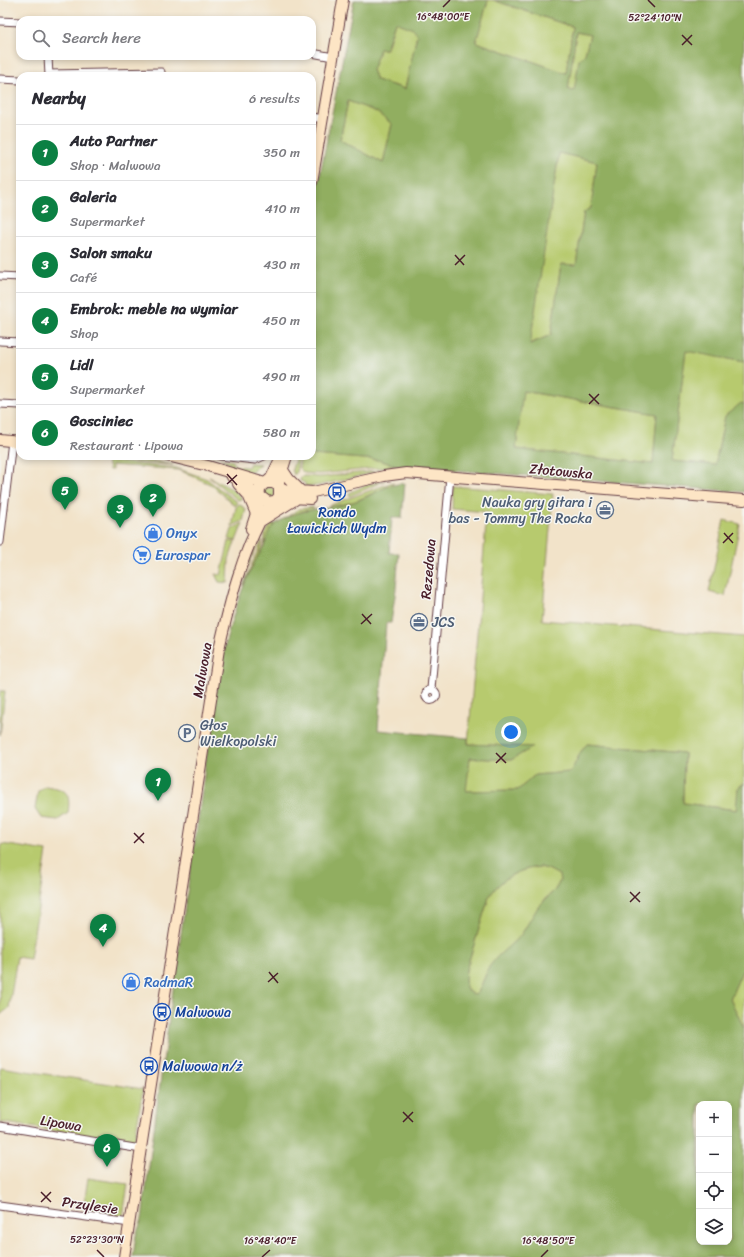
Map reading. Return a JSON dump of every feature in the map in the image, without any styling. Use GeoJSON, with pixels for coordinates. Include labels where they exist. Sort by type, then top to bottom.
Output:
{"type":"FeatureCollection","features":[{"type":"Feature","properties":{"kind":"street"},"geometry":{"type":"LineString","coordinates":[[316,157],[343,0]]}},
{"type":"Feature","properties":{"kind":"street"},"geometry":{"type":"LineString","coordinates":[[0,21],[16,22]]}},
{"type":"Feature","properties":{"kind":"street"},"geometry":{"type":"LineString","coordinates":[[316,55],[333,57]]}},
{"type":"Feature","properties":{"kind":"street"},"geometry":{"type":"LineString","coordinates":[[48,60],[49,72]]}},
{"type":"Feature","properties":{"kind":"street"},"geometry":{"type":"LineString","coordinates":[[0,79],[16,80]]}},
{"type":"Feature","properties":{"kind":"street"},"geometry":{"type":"LineString","coordinates":[[316,118],[322,119]]}},
{"type":"Feature","properties":{"kind":"street"},"geometry":{"type":"LineString","coordinates":[[0,276],[16,277]]}},
{"type":"Feature","properties":{"kind":"street"},"geometry":{"type":"LineString","coordinates":[[0,341],[16,342]]}},
{"type":"Feature","properties":{"kind":"street"},"geometry":{"type":"LineString","coordinates":[[0,404],[16,405]]}},
{"type":"Feature","properties":{"kind":"street"},"geometry":{"type":"LineString","coordinates":[[0,440],[16,441],[0,542]]}},
{"type":"Feature","properties":{"kind":"street"},"geometry":{"type":"LineString","coordinates":[[185,460],[257,481],[273,483],[278,487]]}},
{"type":"Feature","properties":{"kind":"street"},"geometry":{"type":"LineString","coordinates":[[224,472],[251,488],[266,502],[274,502],[279,496],[280,460]]}},
{"type":"Feature","properties":{"kind":"street"},"geometry":{"type":"LineString","coordinates":[[257,481],[271,478],[285,460]]}},
{"type":"Feature","properties":{"kind":"street"},"geometry":{"type":"LineString","coordinates":[[257,481],[279,469]]}},
{"type":"Feature","properties":{"kind":"street"},"geometry":{"type":"LineString","coordinates":[[224,472],[246,492],[258,518],[287,504],[300,495],[279,469]]}},
{"type":"Feature","properties":{"kind":"street","name":"Złotowska"},"geometry":{"type":"LineString","coordinates":[[278,487],[300,495],[316,498],[377,478],[406,473],[744,500]]}},
{"type":"Feature","properties":{"kind":"street","name":"Rezedowa"},"geometry":{"type":"LineString","coordinates":[[431,689],[450,476]]}},
{"type":"Feature","properties":{"kind":"street"},"geometry":{"type":"LineString","coordinates":[[257,481],[260,488],[260,496]]}},
{"type":"Feature","properties":{"kind":"street","name":"Złotowska"},"geometry":{"type":"LineString","coordinates":[[274,502],[300,495]]}},
{"type":"Feature","properties":{"kind":"street","name":"Malwowa"},"geometry":{"type":"LineString","coordinates":[[124,1257],[213,681],[238,564],[258,518],[260,496]]}},
{"type":"Feature","properties":{"kind":"street","name":"Malwowa"},"geometry":{"type":"LineString","coordinates":[[258,518],[274,502]]}},
{"type":"Feature","properties":{"kind":"street","name":"Lipowa"},"geometry":{"type":"LineString","coordinates":[[0,1126],[141,1149]]}},
{"type":"Feature","properties":{"kind":"street","name":"Przylesie"},"geometry":{"type":"LineString","coordinates":[[0,1205],[130,1223]]}},
{"type":"Feature","properties":{"kind":"green space"},"geometry":{"type":"Polygon","coordinates":[[[354,0],[488,0],[476,42],[566,73],[573,27],[493,0],[744,0],[744,362],[686,351],[672,461],[715,465],[725,416],[741,403],[744,404],[744,492],[399,466],[378,460],[316,455],[316,195],[354,0]],[[395,22],[386,49],[380,49],[372,70],[376,80],[405,89],[417,35],[413,29],[395,22]],[[576,32],[568,90],[574,91],[579,60],[585,54],[590,35],[576,32]],[[348,101],[340,140],[383,163],[392,124],[377,112],[348,101]],[[559,153],[530,344],[551,335],[561,264],[576,265],[584,212],[591,208],[597,162],[559,153]],[[523,391],[516,449],[653,464],[657,414],[523,391]]]}},
{"type":"Feature","properties":{"kind":"green space"},"geometry":{"type":"Polygon","coordinates":[[[488,0],[493,0],[573,27],[566,73],[476,42],[488,0]]]}},
{"type":"Feature","properties":{"kind":"green space"},"geometry":{"type":"Polygon","coordinates":[[[395,22],[414,29],[417,35],[405,89],[376,80],[372,70],[380,49],[387,49],[395,22]]]}},
{"type":"Feature","properties":{"kind":"green space"},"geometry":{"type":"Polygon","coordinates":[[[576,32],[590,35],[585,54],[579,60],[575,91],[568,90],[576,32]]]}},
{"type":"Feature","properties":{"kind":"green space"},"geometry":{"type":"Polygon","coordinates":[[[348,101],[377,112],[392,124],[383,163],[340,140],[348,101]]]}},
{"type":"Feature","properties":{"kind":"green space"},"geometry":{"type":"Polygon","coordinates":[[[559,153],[597,162],[591,208],[584,212],[576,266],[561,264],[551,335],[529,344],[559,153]]]}},
{"type":"Feature","properties":{"kind":"green space"},"geometry":{"type":"Polygon","coordinates":[[[686,350],[744,362],[744,404],[741,404],[725,416],[715,465],[672,461],[686,350]]]}},
{"type":"Feature","properties":{"kind":"green space"},"geometry":{"type":"Polygon","coordinates":[[[522,391],[657,414],[653,464],[516,449],[522,391]]]}},
{"type":"Feature","properties":{"kind":"green space"},"geometry":{"type":"Polygon","coordinates":[[[316,455],[378,460],[399,466],[320,474],[304,473],[299,468],[300,460],[316,460],[316,455]]]}},
{"type":"Feature","properties":{"kind":"green space"},"geometry":{"type":"Polygon","coordinates":[[[112,460],[148,460],[173,465],[112,460]]]}},
{"type":"Feature","properties":{"kind":"green space"},"geometry":{"type":"Polygon","coordinates":[[[223,460],[233,461],[235,466],[248,467],[250,463],[260,464],[249,473],[241,471],[223,460]]]}},
{"type":"Feature","properties":{"kind":"green space"},"geometry":{"type":"Polygon","coordinates":[[[295,460],[298,460],[296,473],[294,475],[292,469],[295,460]]]}},
{"type":"Feature","properties":{"kind":"green space"},"geometry":{"type":"Polygon","coordinates":[[[107,461],[176,468],[207,479],[238,503],[235,506],[212,485],[179,470],[112,465],[112,470],[109,470],[107,461]]]}},
{"type":"Feature","properties":{"kind":"green space"},"geometry":{"type":"Polygon","coordinates":[[[386,470],[316,486],[305,486],[305,483],[300,481],[301,477],[304,476],[320,477],[386,470]]]}},
{"type":"Feature","properties":{"kind":"green space"},"geometry":{"type":"Polygon","coordinates":[[[209,477],[234,490],[242,499],[238,500],[209,477]]]}},
{"type":"Feature","properties":{"kind":"green space"},"geometry":{"type":"Polygon","coordinates":[[[386,480],[350,496],[349,493],[366,485],[386,480]]]}},
{"type":"Feature","properties":{"kind":"green space"},"geometry":{"type":"Polygon","coordinates":[[[393,482],[393,484],[356,501],[328,508],[328,506],[393,482]]]}},
{"type":"Feature","properties":{"kind":"green space"},"geometry":{"type":"Polygon","coordinates":[[[405,483],[402,518],[392,518],[389,553],[399,553],[391,623],[386,623],[378,730],[468,738],[468,744],[533,747],[511,760],[470,758],[466,791],[518,790],[535,775],[570,772],[587,744],[684,753],[683,803],[736,810],[738,788],[744,783],[744,972],[742,971],[730,999],[744,1028],[744,1257],[133,1257],[136,1235],[142,1219],[169,1016],[213,710],[226,640],[236,607],[248,575],[265,544],[269,531],[273,526],[291,515],[343,505],[366,497],[390,486],[405,483]],[[540,867],[517,872],[499,885],[489,897],[466,970],[466,985],[468,991],[471,993],[475,995],[478,993],[489,967],[497,957],[521,935],[538,907],[555,890],[560,881],[559,875],[548,869],[540,867]]]}},
{"type":"Feature","properties":{"kind":"green space"},"geometry":{"type":"Polygon","coordinates":[[[453,486],[553,494],[542,620],[744,637],[744,783],[738,788],[737,810],[683,803],[684,753],[587,744],[570,772],[535,775],[518,790],[465,791],[470,758],[511,760],[532,747],[468,744],[487,512],[452,509],[453,486]]]}},
{"type":"Feature","properties":{"kind":"green space"},"geometry":{"type":"Polygon","coordinates":[[[272,487],[275,491],[274,497],[266,498],[264,491],[266,488],[272,487]]]}},
{"type":"Feature","properties":{"kind":"green space"},"geometry":{"type":"Polygon","coordinates":[[[239,504],[246,509],[243,521],[232,526],[236,507],[239,504]]]}},
{"type":"Feature","properties":{"kind":"green space"},"geometry":{"type":"Polygon","coordinates":[[[313,507],[314,510],[302,511],[273,526],[264,546],[265,534],[272,523],[276,524],[299,509],[313,507]]]}},
{"type":"Feature","properties":{"kind":"green space"},"geometry":{"type":"Polygon","coordinates":[[[724,520],[740,524],[725,596],[709,592],[724,520]]]}},
{"type":"Feature","properties":{"kind":"green space"},"geometry":{"type":"Polygon","coordinates":[[[269,522],[258,543],[238,591],[257,542],[269,522]]]}},
{"type":"Feature","properties":{"kind":"green space"},"geometry":{"type":"Polygon","coordinates":[[[243,523],[236,541],[229,539],[232,529],[243,523]]]}},
{"type":"Feature","properties":{"kind":"green space"},"geometry":{"type":"Polygon","coordinates":[[[262,540],[262,546],[245,586],[243,586],[262,540]]]}},
{"type":"Feature","properties":{"kind":"green space"},"geometry":{"type":"Polygon","coordinates":[[[229,541],[235,542],[229,559],[228,583],[219,582],[216,574],[221,575],[229,541]]]}},
{"type":"Feature","properties":{"kind":"green space"},"geometry":{"type":"Polygon","coordinates":[[[0,691],[5,691],[0,735],[0,691]]]}},
{"type":"Feature","properties":{"kind":"green space"},"geometry":{"type":"Polygon","coordinates":[[[45,786],[58,788],[66,792],[68,796],[68,813],[58,820],[41,818],[35,809],[38,791],[45,786]]]}},
{"type":"Feature","properties":{"kind":"green space"},"geometry":{"type":"Polygon","coordinates":[[[2,844],[47,851],[30,959],[17,957],[9,1008],[0,1015],[0,859],[2,844]]]}},
{"type":"Feature","properties":{"kind":"green space"},"geometry":{"type":"Polygon","coordinates":[[[540,867],[548,869],[559,875],[560,881],[555,890],[545,899],[521,935],[489,967],[478,993],[475,995],[471,993],[468,991],[466,985],[466,970],[489,897],[499,885],[517,872],[540,867]]]}},
{"type":"Feature","properties":{"kind":"green space"},"geometry":{"type":"Polygon","coordinates":[[[742,971],[744,972],[744,1028],[730,999],[742,971]]]}},
{"type":"Feature","properties":{"kind":"green space"},"geometry":{"type":"Polygon","coordinates":[[[0,1067],[143,1089],[134,1144],[0,1122],[0,1067]]]}},
{"type":"Feature","properties":{"kind":"green space"},"geometry":{"type":"Polygon","coordinates":[[[88,1178],[128,1184],[123,1216],[83,1210],[88,1178]]]}},
{"type":"Feature","properties":{"kind":"place","name":"Rondo Ławickich Wydm"},"geometry":{"type":"Point","coordinates":[337,492]}},
{"type":"Feature","properties":{"kind":"place","name":"Lidl"},"geometry":{"type":"Point","coordinates":[65,510]}},
{"type":"Feature","properties":{"kind":"place","name":"Nauka gry gitara i bas - Tommy The Rocka"},"geometry":{"type":"Point","coordinates":[605,510]}},
{"type":"Feature","properties":{"kind":"place","name":"Galeria"},"geometry":{"type":"Point","coordinates":[153,517]}},
{"type":"Feature","properties":{"kind":"place","name":"Salon smaku"},"geometry":{"type":"Point","coordinates":[120,528]}},
{"type":"Feature","properties":{"kind":"place","name":"Onyx"},"geometry":{"type":"Point","coordinates":[153,533]}},
{"type":"Feature","properties":{"kind":"place","name":"Eurospar"},"geometry":{"type":"Point","coordinates":[142,555]}},
{"type":"Feature","properties":{"kind":"place","name":"JCS"},"geometry":{"type":"Point","coordinates":[419,622]}},
{"type":"Feature","properties":{"kind":"place","name":"Głos Wielkopolski"},"geometry":{"type":"Point","coordinates":[187,733]}},
{"type":"Feature","properties":{"kind":"place","name":"Auto Partner"},"geometry":{"type":"Point","coordinates":[158,801]}},
{"type":"Feature","properties":{"kind":"place","name":"Embrok: meble na wymiar"},"geometry":{"type":"Point","coordinates":[103,947]}},
{"type":"Feature","properties":{"kind":"place","name":"RadmaR"},"geometry":{"type":"Point","coordinates":[131,982]}},
{"type":"Feature","properties":{"kind":"place","name":"Malwowa"},"geometry":{"type":"Point","coordinates":[162,1012]}},
{"type":"Feature","properties":{"kind":"place","name":"Malwowa n/ż"},"geometry":{"type":"Point","coordinates":[149,1066]}},
{"type":"Feature","properties":{"kind":"place","name":"Gosciniec"},"geometry":{"type":"Point","coordinates":[107,1167]}}]}
